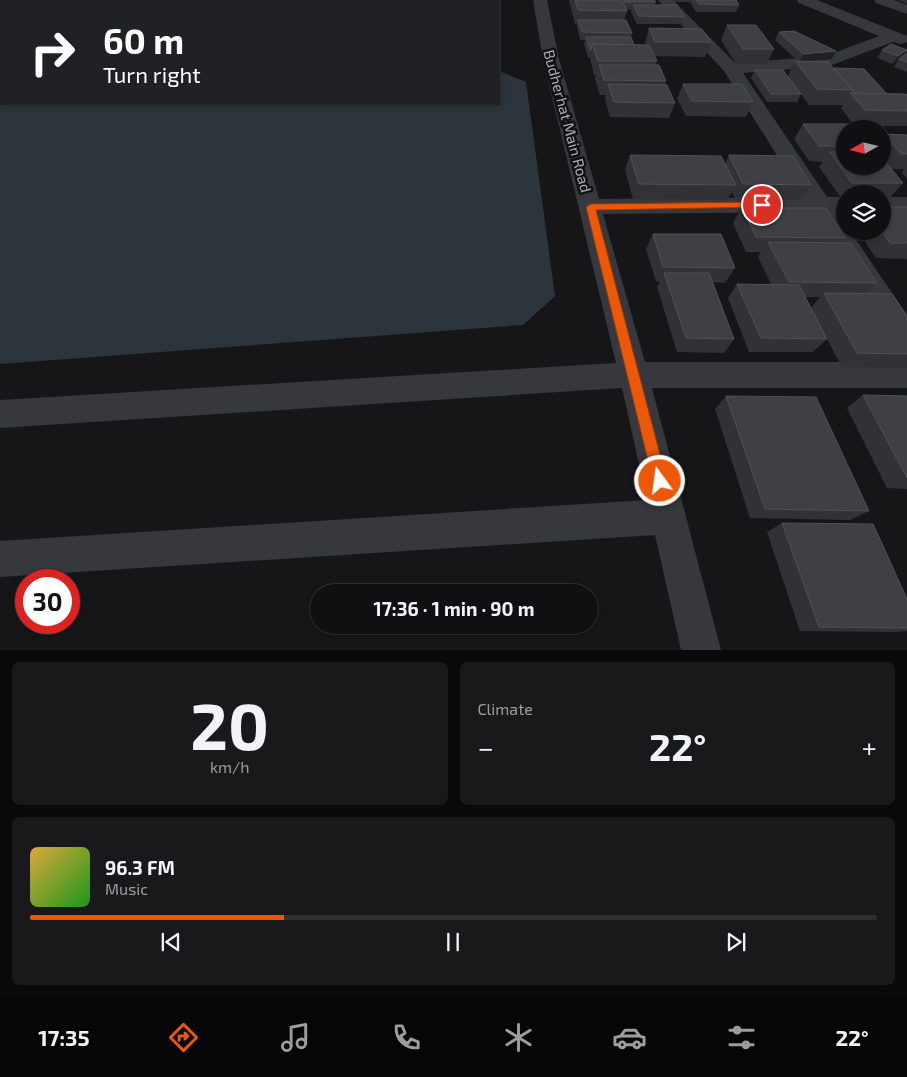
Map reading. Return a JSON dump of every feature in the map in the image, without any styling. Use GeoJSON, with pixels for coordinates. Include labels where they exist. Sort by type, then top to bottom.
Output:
{"type":"FeatureCollection","features":[{"type":"Feature","properties":{"kind":"street","name":"Budherhat Main Road"},"geometry":{"type":"LineString","coordinates":[[540,0],[551,59],[634,375],[701,650]]}},
{"type":"Feature","properties":{"kind":"street"},"geometry":{"type":"LineString","coordinates":[[665,0],[731,68],[907,338]]}},
{"type":"Feature","properties":{"kind":"street"},"geometry":{"type":"LineString","coordinates":[[804,0],[900,39]]}},
{"type":"Feature","properties":{"kind":"street"},"geometry":{"type":"LineString","coordinates":[[881,0],[907,10]]}},
{"type":"Feature","properties":{"kind":"street"},"geometry":{"type":"LineString","coordinates":[[731,68],[782,66],[829,61],[850,62],[900,39]]}},
{"type":"Feature","properties":{"kind":"street"},"geometry":{"type":"LineString","coordinates":[[591,207],[836,204]]}},
{"type":"Feature","properties":{"kind":"street"},"geometry":{"type":"LineString","coordinates":[[891,204],[907,204]]}},
{"type":"Feature","properties":{"kind":"street"},"geometry":{"type":"LineString","coordinates":[[0,414],[634,375],[907,375]]}},
{"type":"Feature","properties":{"kind":"street"},"geometry":{"type":"LineString","coordinates":[[0,559],[668,516]]}},
{"type":"Feature","properties":{"kind":"shaded area"},"geometry":{"type":"Polygon","coordinates":[[[500,71],[526,82],[555,296],[523,325],[0,364],[0,105],[500,105],[500,71]]]}},
{"type":"Feature","properties":{"kind":"building"},"geometry":{"type":"Polygon","coordinates":[[[575,0],[622,0],[627,11],[578,10],[575,0]]]}},
{"type":"Feature","properties":{"kind":"building"},"geometry":{"type":"Polygon","coordinates":[[[624,0],[654,0],[656,2],[625,2],[624,0]]]}},
{"type":"Feature","properties":{"kind":"building"},"geometry":{"type":"Polygon","coordinates":[[[696,0],[736,0],[739,5],[699,4],[696,0]]]}},
{"type":"Feature","properties":{"kind":"building"},"geometry":{"type":"Polygon","coordinates":[[[633,5],[677,5],[684,17],[639,16],[633,5]]]}},
{"type":"Feature","properties":{"kind":"building"},"geometry":{"type":"Polygon","coordinates":[[[578,20],[626,20],[632,33],[582,32],[578,20]]]}},
{"type":"Feature","properties":{"kind":"building"},"geometry":{"type":"Polygon","coordinates":[[[727,25],[756,25],[774,49],[743,49],[727,25]]]}},
{"type":"Feature","properties":{"kind":"building"},"geometry":{"type":"Polygon","coordinates":[[[649,28],[702,29],[711,42],[655,42],[649,28]]]}},
{"type":"Feature","properties":{"kind":"building"},"geometry":{"type":"Polygon","coordinates":[[[794,31],[836,51],[803,54],[779,32],[794,31]]]}},
{"type":"Feature","properties":{"kind":"building"},"geometry":{"type":"Polygon","coordinates":[[[586,37],[631,37],[634,45],[592,44],[590,50],[586,37]]]}},
{"type":"Feature","properties":{"kind":"building"},"geometry":{"type":"Polygon","coordinates":[[[592,44],[649,45],[657,61],[598,61],[592,44]]]}},
{"type":"Feature","properties":{"kind":"building"},"geometry":{"type":"Polygon","coordinates":[[[891,44],[907,50],[898,56],[882,50],[891,44]]]}},
{"type":"Feature","properties":{"kind":"building"},"geometry":{"type":"Polygon","coordinates":[[[907,53],[907,62],[899,59],[907,53]]]}},
{"type":"Feature","properties":{"kind":"building"},"geometry":{"type":"Polygon","coordinates":[[[795,61],[828,62],[853,90],[817,89],[795,61]]]}},
{"type":"Feature","properties":{"kind":"building"},"geometry":{"type":"Polygon","coordinates":[[[599,65],[659,65],[666,81],[604,80],[599,65]]]}},
{"type":"Feature","properties":{"kind":"building"},"geometry":{"type":"Polygon","coordinates":[[[834,68],[864,69],[887,94],[855,93],[834,68]]]}},
{"type":"Feature","properties":{"kind":"building"},"geometry":{"type":"Polygon","coordinates":[[[755,70],[783,70],[801,94],[771,94],[755,70]]]}},
{"type":"Feature","properties":{"kind":"building"},"geometry":{"type":"Polygon","coordinates":[[[608,84],[667,85],[675,103],[614,102],[608,84]]]}},
{"type":"Feature","properties":{"kind":"building"},"geometry":{"type":"Polygon","coordinates":[[[683,84],[742,84],[753,102],[692,101],[683,84]]]}},
{"type":"Feature","properties":{"kind":"building"},"geometry":{"type":"Polygon","coordinates":[[[850,93],[905,94],[907,95],[907,111],[865,110],[850,93]]]}},
{"type":"Feature","properties":{"kind":"building"},"geometry":{"type":"Polygon","coordinates":[[[803,124],[836,124],[836,146],[819,146],[803,124]]]}},
{"type":"Feature","properties":{"kind":"building"},"geometry":{"type":"Polygon","coordinates":[[[891,134],[907,135],[907,154],[901,154],[891,142],[891,134]]]}},
{"type":"Feature","properties":{"kind":"building"},"geometry":{"type":"Polygon","coordinates":[[[830,152],[836,152],[836,160],[830,152]]]}},
{"type":"Feature","properties":{"kind":"building"},"geometry":{"type":"Polygon","coordinates":[[[630,155],[721,156],[736,185],[639,184],[630,155]]]}},
{"type":"Feature","properties":{"kind":"building"},"geometry":{"type":"Polygon","coordinates":[[[729,155],[793,156],[811,185],[743,184],[729,155]]]}},
{"type":"Feature","properties":{"kind":"building"},"geometry":{"type":"Polygon","coordinates":[[[891,169],[903,183],[852,183],[846,175],[891,175],[891,169]]]}},
{"type":"Feature","properties":{"kind":"building"},"geometry":{"type":"Polygon","coordinates":[[[891,207],[907,207],[907,243],[890,243],[888,240],[891,240],[891,207]]]}},
{"type":"Feature","properties":{"kind":"building"},"geometry":{"type":"Polygon","coordinates":[[[742,208],[826,208],[836,224],[836,238],[756,237],[742,208]]]}},
{"type":"Feature","properties":{"kind":"building"},"geometry":{"type":"Polygon","coordinates":[[[653,234],[721,234],[735,268],[663,267],[653,234]]]}},
{"type":"Feature","properties":{"kind":"building"},"geometry":{"type":"Polygon","coordinates":[[[768,242],[851,243],[877,283],[789,282],[768,242]]]}},
{"type":"Feature","properties":{"kind":"building"},"geometry":{"type":"Polygon","coordinates":[[[664,273],[709,273],[734,339],[686,338],[664,273]]]}},
{"type":"Feature","properties":{"kind":"building"},"geometry":{"type":"Polygon","coordinates":[[[737,284],[799,285],[827,339],[761,338],[737,284]]]}},
{"type":"Feature","properties":{"kind":"building"},"geometry":{"type":"Polygon","coordinates":[[[824,293],[892,294],[907,316],[907,354],[857,353],[824,293]]]}},
{"type":"Feature","properties":{"kind":"building"},"geometry":{"type":"Polygon","coordinates":[[[863,395],[907,396],[907,478],[863,395]]]}},
{"type":"Feature","properties":{"kind":"building"},"geometry":{"type":"Polygon","coordinates":[[[726,396],[816,397],[869,511],[765,509],[726,396]]]}},
{"type":"Feature","properties":{"kind":"building"},"geometry":{"type":"Polygon","coordinates":[[[782,523],[873,524],[907,599],[907,628],[819,627],[782,523]]]}},
{"type":"Feature","properties":{"kind":"route"},"geometry":{"type":"LineString","coordinates":[[660,481],[591,207],[762,205]]}}]}
